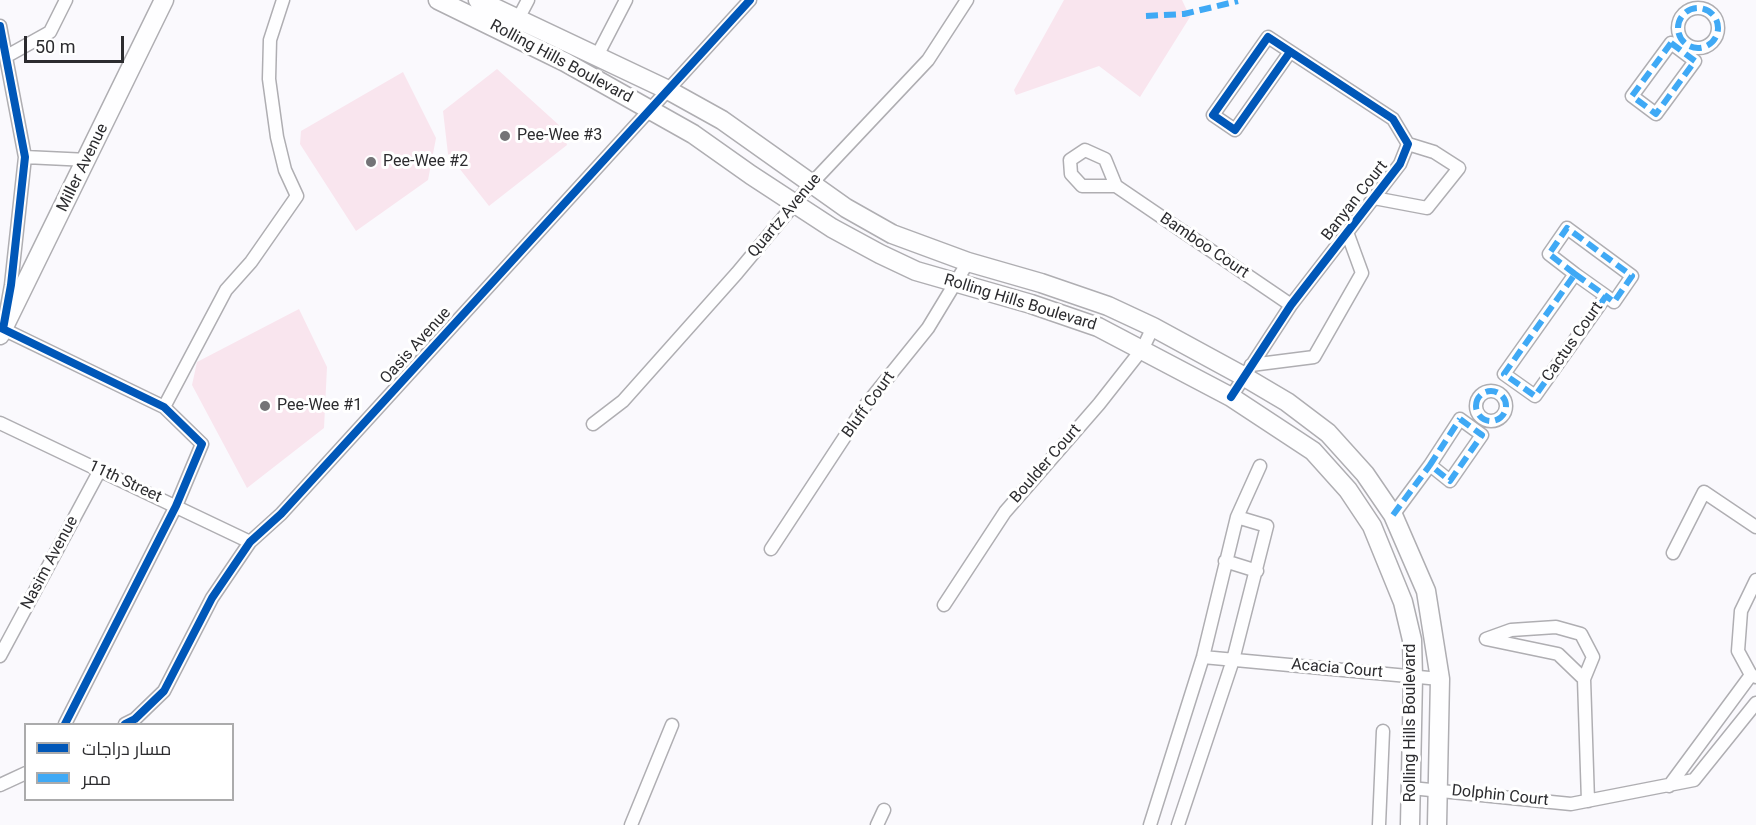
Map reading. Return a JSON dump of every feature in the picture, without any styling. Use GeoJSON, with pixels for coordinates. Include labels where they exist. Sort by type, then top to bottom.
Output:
{"type":"FeatureCollection","features":[{"type":"Feature","properties":{"kind":"main road","name":"Miller Avenue"},"geometry":{"type":"LineString","coordinates":[[1,332],[88,160],[164,0]]}},
{"type":"Feature","properties":{"kind":"main road","name":"Rolling Hills Boulevard"},"geometry":{"type":"LineString","coordinates":[[438,0],[565,62],[650,109],[693,134],[832,228],[880,254],[916,271],[1031,304],[1087,323],[1143,348],[1231,396],[1312,451],[1348,490],[1372,526],[1403,602],[1412,640],[1410,825]]}},
{"type":"Feature","properties":{"kind":"main road","name":"Rolling Hills Boulevard"},"geometry":{"type":"LineString","coordinates":[[478,0],[668,90],[722,120],[846,208],[892,234],[968,262],[1041,283],[1108,306],[1247,371],[1328,433],[1365,474],[1393,515],[1426,591],[1440,679],[1437,825]]}},
{"type":"Feature","properties":{"kind":"street"},"geometry":{"type":"LineString","coordinates":[[7,56],[50,32],[66,0]]}},
{"type":"Feature","properties":{"kind":"street"},"geometry":{"type":"LineString","coordinates":[[164,407],[226,290],[251,262],[297,196],[285,170],[277,137],[269,79],[270,40],[283,0]]}},
{"type":"Feature","properties":{"kind":"street"},"geometry":{"type":"LineString","coordinates":[[518,19],[528,0]]}},
{"type":"Feature","properties":{"kind":"street"},"geometry":{"type":"LineString","coordinates":[[597,56],[626,0]]}},
{"type":"Feature","properties":{"kind":"street","name":"Oasis Avenue"},"geometry":{"type":"LineString","coordinates":[[127,723],[135,719],[164,691],[212,598],[250,542],[281,514],[750,0]]}},
{"type":"Feature","properties":{"kind":"street","name":"Quartz Avenue"},"geometry":{"type":"LineString","coordinates":[[593,424],[623,401],[812,183],[928,60],[967,0]]}},
{"type":"Feature","properties":{"kind":"street"},"geometry":{"type":"LineString","coordinates":[[1701,4],[1687,11],[1679,21],[1679,34],[1684,47],[1695,60],[1656,114],[1632,96],[1671,43],[1684,47],[1705,46],[1718,32],[1716,19],[1701,4]]}},
{"type":"Feature","properties":{"kind":"street"},"geometry":{"type":"LineString","coordinates":[[1,30],[25,157],[12,285],[1,332],[164,407],[202,444],[176,506],[66,723]]}},
{"type":"Feature","properties":{"kind":"street"},"geometry":{"type":"LineString","coordinates":[[1290,52],[1235,130],[1213,116],[1269,37],[1393,119],[1408,144],[1434,152],[1459,168],[1427,208],[1374,198]]}},
{"type":"Feature","properties":{"kind":"street","name":"Banyan Court"},"geometry":{"type":"LineString","coordinates":[[1231,396],[1291,306],[1400,164],[1408,144]]}},
{"type":"Feature","properties":{"kind":"street"},"geometry":{"type":"LineString","coordinates":[[25,157],[88,160]]}},
{"type":"Feature","properties":{"kind":"street","name":"Bamboo Court"},"geometry":{"type":"LineString","coordinates":[[1116,186],[1291,306]]}},
{"type":"Feature","properties":{"kind":"street","name":"Cactus Court"},"geometry":{"type":"LineString","coordinates":[[1567,228],[1632,276],[1614,302],[1575,274],[1549,254],[1567,228]]}},
{"type":"Feature","properties":{"kind":"street"},"geometry":{"type":"LineString","coordinates":[[1247,371],[1314,357],[1362,273],[1347,232]]}},
{"type":"Feature","properties":{"kind":"street","name":"Bluff Court"},"geometry":{"type":"LineString","coordinates":[[771,549],[865,406],[928,328],[968,262]]}},
{"type":"Feature","properties":{"kind":"street"},"geometry":{"type":"LineString","coordinates":[[1502,395],[1514,381],[1504,374],[1575,274]]}},
{"type":"Feature","properties":{"kind":"street","name":"Cactus Court"},"geometry":{"type":"LineString","coordinates":[[1514,381],[1535,396],[1606,296]]}},
{"type":"Feature","properties":{"kind":"street","name":"Boulder Court"},"geometry":{"type":"LineString","coordinates":[[944,605],[1005,512],[1099,404],[1143,348],[1154,327]]}},
{"type":"Feature","properties":{"kind":"street"},"geometry":{"type":"LineString","coordinates":[[1489,391],[1502,395],[1506,408],[1500,417],[1491,421],[1482,418],[1476,404],[1481,395],[1489,391]]}},
{"type":"Feature","properties":{"kind":"street"},"geometry":{"type":"LineString","coordinates":[[1470,427],[1482,418]]}},
{"type":"Feature","properties":{"kind":"street"},"geometry":{"type":"LineString","coordinates":[[1393,515],[1460,419],[1482,435],[1450,481],[1430,465]]}},
{"type":"Feature","properties":{"kind":"street","name":"11th Street"},"geometry":{"type":"LineString","coordinates":[[0,423],[250,542]]}},
{"type":"Feature","properties":{"kind":"street"},"geometry":{"type":"LineString","coordinates":[[1150,825],[1203,657],[1237,517],[1260,466]]}},
{"type":"Feature","properties":{"kind":"street","name":"Nasim Avenue"},"geometry":{"type":"LineString","coordinates":[[0,656],[100,470]]}},
{"type":"Feature","properties":{"kind":"street"},"geometry":{"type":"LineString","coordinates":[[1673,553],[1704,492],[1756,527]]}},
{"type":"Feature","properties":{"kind":"street"},"geometry":{"type":"LineString","coordinates":[[1178,825],[1233,660],[1267,526],[1237,517]]}},
{"type":"Feature","properties":{"kind":"street"},"geometry":{"type":"LineString","coordinates":[[1225,561],[1257,571]]}},
{"type":"Feature","properties":{"kind":"street"},"geometry":{"type":"LineString","coordinates":[[1669,786],[1754,676],[1738,651],[1741,611],[1756,580]]}},
{"type":"Feature","properties":{"kind":"street"},"geometry":{"type":"LineString","coordinates":[[1584,679],[1558,654],[1486,639],[1511,630],[1556,627],[1581,634],[1593,657],[1584,679],[1587,801]]}},
{"type":"Feature","properties":{"kind":"street","name":"Acacia Court"},"geometry":{"type":"LineString","coordinates":[[1203,657],[1440,679]]}},
{"type":"Feature","properties":{"kind":"street","name":"Dolphin Court"},"geometry":{"type":"LineString","coordinates":[[1411,788],[1571,804],[1694,780],[1756,703]]}},
{"type":"Feature","properties":{"kind":"street"},"geometry":{"type":"LineString","coordinates":[[631,825],[672,725]]}},
{"type":"Feature","properties":{"kind":"street"},"geometry":{"type":"LineString","coordinates":[[1379,825],[1383,731]]}},
{"type":"Feature","properties":{"kind":"street"},"geometry":{"type":"LineString","coordinates":[[0,785],[24,774]]}},
{"type":"Feature","properties":{"kind":"street"},"geometry":{"type":"LineString","coordinates":[[877,825],[884,810]]}},
{"type":"Feature","properties":{"kind":"shaded area"},"geometry":{"type":"Polygon","coordinates":[[[1064,0],[1182,0],[1190,17],[1140,97],[1099,66],[1016,95],[1014,90],[1064,0]]]}},
{"type":"Feature","properties":{"kind":"shaded area","name":"Pee-Wee #3"},"geometry":{"type":"Polygon","coordinates":[[[497,69],[560,126],[567,145],[489,206],[448,154],[443,111],[497,69]]]}},
{"type":"Feature","properties":{"kind":"shaded area","name":"Pee-Wee #2"},"geometry":{"type":"Polygon","coordinates":[[[403,72],[436,138],[428,180],[356,231],[300,144],[301,131],[403,72]]]}},
{"type":"Feature","properties":{"kind":"shaded area","name":"Pee-Wee #1"},"geometry":{"type":"Polygon","coordinates":[[[299,309],[327,367],[324,428],[247,488],[192,385],[197,362],[299,309]]]}},
{"type":"Feature","properties":{"kind":"marked path"},"geometry":{"type":"LineString","coordinates":[[1146,16],[1184,14],[1238,1]]}},
{"type":"Feature","properties":{"kind":"marked path"},"geometry":{"type":"LineString","coordinates":[[1698,8],[1712,14],[1718,28],[1712,42],[1698,48],[1684,42],[1678,28],[1684,14],[1698,8]]}},
{"type":"Feature","properties":{"kind":"marked path"},"geometry":{"type":"LineString","coordinates":[[1671,43],[1695,61],[1656,114],[1632,96],[1671,43]]}},
{"type":"Feature","properties":{"kind":"marked path"},"geometry":{"type":"LineString","coordinates":[[1575,274],[1549,254],[1567,228],[1632,276],[1614,302],[1606,296]]}},
{"type":"Feature","properties":{"kind":"marked path"},"geometry":{"type":"LineString","coordinates":[[1575,274],[1606,296],[1535,396],[1504,374],[1575,274]]}},
{"type":"Feature","properties":{"kind":"marked path"},"geometry":{"type":"LineString","coordinates":[[1491,391],[1497,392],[1505,400],[1506,406],[1505,412],[1497,420],[1491,421],[1485,420],[1477,412],[1476,406],[1477,400],[1485,392],[1491,391]]}},
{"type":"Feature","properties":{"kind":"marked path"},"geometry":{"type":"LineString","coordinates":[[1460,419],[1482,435],[1450,481],[1430,465],[1460,419]]}},
{"type":"Feature","properties":{"kind":"marked path"},"geometry":{"type":"LineString","coordinates":[[1393,515],[1430,465]]}},
{"type":"Feature","properties":{"kind":"cycle path"},"geometry":{"type":"LineString","coordinates":[[127,723],[135,719],[164,691],[212,598],[250,542],[281,514],[750,0]]}},
{"type":"Feature","properties":{"kind":"cycle path"},"geometry":{"type":"LineString","coordinates":[[0,26],[25,157],[11,285],[3,329],[164,407],[202,444],[176,506],[66,723]]}},
{"type":"Feature","properties":{"kind":"cycle path"},"geometry":{"type":"LineString","coordinates":[[1231,397],[1291,305],[1400,164],[1408,144],[1393,119],[1268,37],[1213,115],[1235,130],[1290,52]]}},
{"type":"Feature","properties":{"kind":"place","name":"Pee-Wee #3"},"geometry":{"type":"Point","coordinates":[505,136]}},
{"type":"Feature","properties":{"kind":"place","name":"Pee-Wee #2"},"geometry":{"type":"Point","coordinates":[371,162]}},
{"type":"Feature","properties":{"kind":"place","name":"Pee-Wee #1"},"geometry":{"type":"Point","coordinates":[265,406]}}]}
